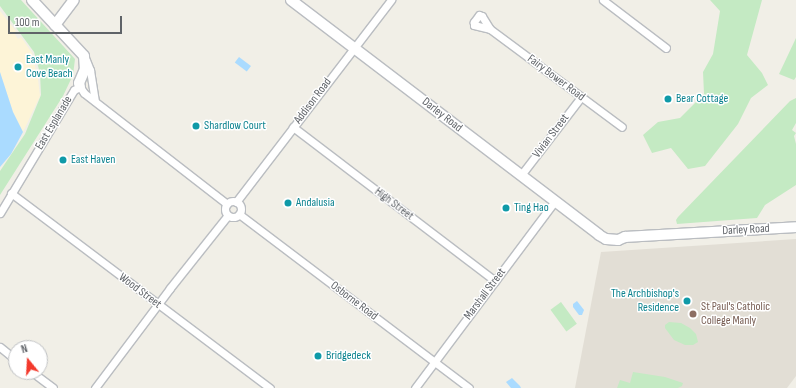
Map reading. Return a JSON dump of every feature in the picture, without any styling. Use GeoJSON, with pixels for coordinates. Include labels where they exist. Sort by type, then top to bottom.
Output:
{"type":"FeatureCollection","features":[{"type":"Feature","properties":{"kind":"street"},"geometry":{"type":"LineString","coordinates":[[32,0],[84,56],[90,70],[95,101]]}},
{"type":"Feature","properties":{"kind":"street"},"geometry":{"type":"LineString","coordinates":[[55,25],[74,0]]}},
{"type":"Feature","properties":{"kind":"street","name":"Darley Road"},"geometry":{"type":"LineString","coordinates":[[291,0],[593,230],[625,237],[796,227]]}},
{"type":"Feature","properties":{"kind":"street","name":"Addison Road"},"geometry":{"type":"LineString","coordinates":[[236,202],[391,0]]}},
{"type":"Feature","properties":{"kind":"street"},"geometry":{"type":"LineString","coordinates":[[603,0],[666,48]]}},
{"type":"Feature","properties":{"kind":"street","name":"Fairy Bower Road"},"geometry":{"type":"LineString","coordinates":[[490,29],[622,127]]}},
{"type":"Feature","properties":{"kind":"street","name":"East Esplanade"},"geometry":{"type":"LineString","coordinates":[[0,213],[74,90],[80,87],[85,69],[84,56]]}},
{"type":"Feature","properties":{"kind":"street"},"geometry":{"type":"LineString","coordinates":[[80,87],[84,93],[227,204]]}},
{"type":"Feature","properties":{"kind":"street","name":"Vivian Street"},"geometry":{"type":"LineString","coordinates":[[521,175],[581,97]]}},
{"type":"Feature","properties":{"kind":"street","name":"High Street"},"geometry":{"type":"LineString","coordinates":[[293,127],[495,281]]}},
{"type":"Feature","properties":{"kind":"street","name":"Wood Street"},"geometry":{"type":"LineString","coordinates":[[11,193],[270,388]]}},
{"type":"Feature","properties":{"kind":"street"},"geometry":{"type":"LineString","coordinates":[[232,201],[236,202],[241,207],[240,214],[233,217],[228,215],[225,209],[227,204],[232,201]]}},
{"type":"Feature","properties":{"kind":"street","name":"Marshall Street"},"geometry":{"type":"LineString","coordinates":[[415,388],[555,201]]}},
{"type":"Feature","properties":{"kind":"street","name":"Osborne Road"},"geometry":{"type":"LineString","coordinates":[[240,214],[469,388]]}},
{"type":"Feature","properties":{"kind":"street"},"geometry":{"type":"LineString","coordinates":[[95,388],[158,304],[228,215]]}},
{"type":"Feature","properties":{"kind":"street"},"geometry":{"type":"LineString","coordinates":[[42,380],[53,388]]}},
{"type":"Feature","properties":{"kind":"shaded area","name":"St Paul's Catholic College Manly"},"geometry":{"type":"Polygon","coordinates":[[[796,239],[796,376],[787,388],[575,388],[601,252],[796,239]]]}},
{"type":"Feature","properties":{"kind":"green space"},"geometry":{"type":"Polygon","coordinates":[[[0,0],[21,0],[75,59],[73,75],[63,96],[0,195],[0,171],[25,134],[41,95],[40,73],[34,52],[0,6],[0,0]]]}},
{"type":"Feature","properties":{"kind":"green space"},"geometry":{"type":"Polygon","coordinates":[[[710,0],[762,0],[747,55],[762,73],[768,85],[751,98],[738,124],[705,166],[688,169],[671,148],[652,153],[643,135],[658,122],[680,118],[704,94],[703,72],[713,54],[720,11],[710,0]]]}},
{"type":"Feature","properties":{"kind":"green space"},"geometry":{"type":"Polygon","coordinates":[[[796,38],[796,77],[794,80],[779,74],[796,38]]]}},
{"type":"Feature","properties":{"kind":"green space"},"geometry":{"type":"Polygon","coordinates":[[[796,98],[796,123],[792,130],[796,133],[794,136],[796,144],[796,185],[765,205],[757,218],[677,224],[676,220],[678,217],[790,101],[796,98]]]}},
{"type":"Feature","properties":{"kind":"green space"},"geometry":{"type":"Polygon","coordinates":[[[561,302],[577,324],[566,331],[550,310],[561,302]]]}},
{"type":"Feature","properties":{"kind":"green space"},"geometry":{"type":"Polygon","coordinates":[[[669,322],[681,323],[690,328],[696,334],[698,342],[693,345],[685,345],[674,340],[665,328],[665,325],[669,322]]]}},
{"type":"Feature","properties":{"kind":"green space"},"geometry":{"type":"Polygon","coordinates":[[[633,372],[665,377],[683,383],[682,386],[678,388],[617,388],[620,380],[630,383],[633,372]]]}},
{"type":"Feature","properties":{"kind":"sand","name":"East Manly Cove Beach"},"geometry":{"type":"Polygon","coordinates":[[[0,11],[16,31],[14,33],[18,39],[21,37],[32,53],[38,79],[40,96],[23,132],[13,112],[0,72],[0,11]]]}},
{"type":"Feature","properties":{"kind":"water"},"geometry":{"type":"Polygon","coordinates":[[[239,57],[251,66],[247,72],[235,63],[239,57]]]}},
{"type":"Feature","properties":{"kind":"water"},"geometry":{"type":"Polygon","coordinates":[[[0,72],[13,112],[23,132],[11,154],[0,167],[0,72]]]}},
{"type":"Feature","properties":{"kind":"water"},"geometry":{"type":"Polygon","coordinates":[[[577,301],[584,310],[582,315],[579,315],[573,307],[573,304],[577,301]]]}},
{"type":"Feature","properties":{"kind":"water"},"geometry":{"type":"Polygon","coordinates":[[[512,378],[521,388],[511,388],[506,382],[512,378]]]}},
{"type":"Feature","properties":{"kind":"place","name":"East Manly Cove Beach"},"geometry":{"type":"Point","coordinates":[18,67]}},
{"type":"Feature","properties":{"kind":"place","name":"Bear Cottage"},"geometry":{"type":"Point","coordinates":[668,99]}},
{"type":"Feature","properties":{"kind":"place","name":"Shardlow Court"},"geometry":{"type":"Point","coordinates":[196,126]}},
{"type":"Feature","properties":{"kind":"place","name":"East Haven"},"geometry":{"type":"Point","coordinates":[63,160]}},
{"type":"Feature","properties":{"kind":"place","name":"Andalusia"},"geometry":{"type":"Point","coordinates":[288,203]}},
{"type":"Feature","properties":{"kind":"place","name":"Ting Hao"},"geometry":{"type":"Point","coordinates":[506,208]}},
{"type":"Feature","properties":{"kind":"place","name":"The Archbishop's Residence"},"geometry":{"type":"Point","coordinates":[687,301]}},
{"type":"Feature","properties":{"kind":"place","name":"St Paul's Catholic College Manly"},"geometry":{"type":"Point","coordinates":[693,314]}},
{"type":"Feature","properties":{"kind":"place","name":"Bridgedeck"},"geometry":{"type":"Point","coordinates":[318,356]}}]}
